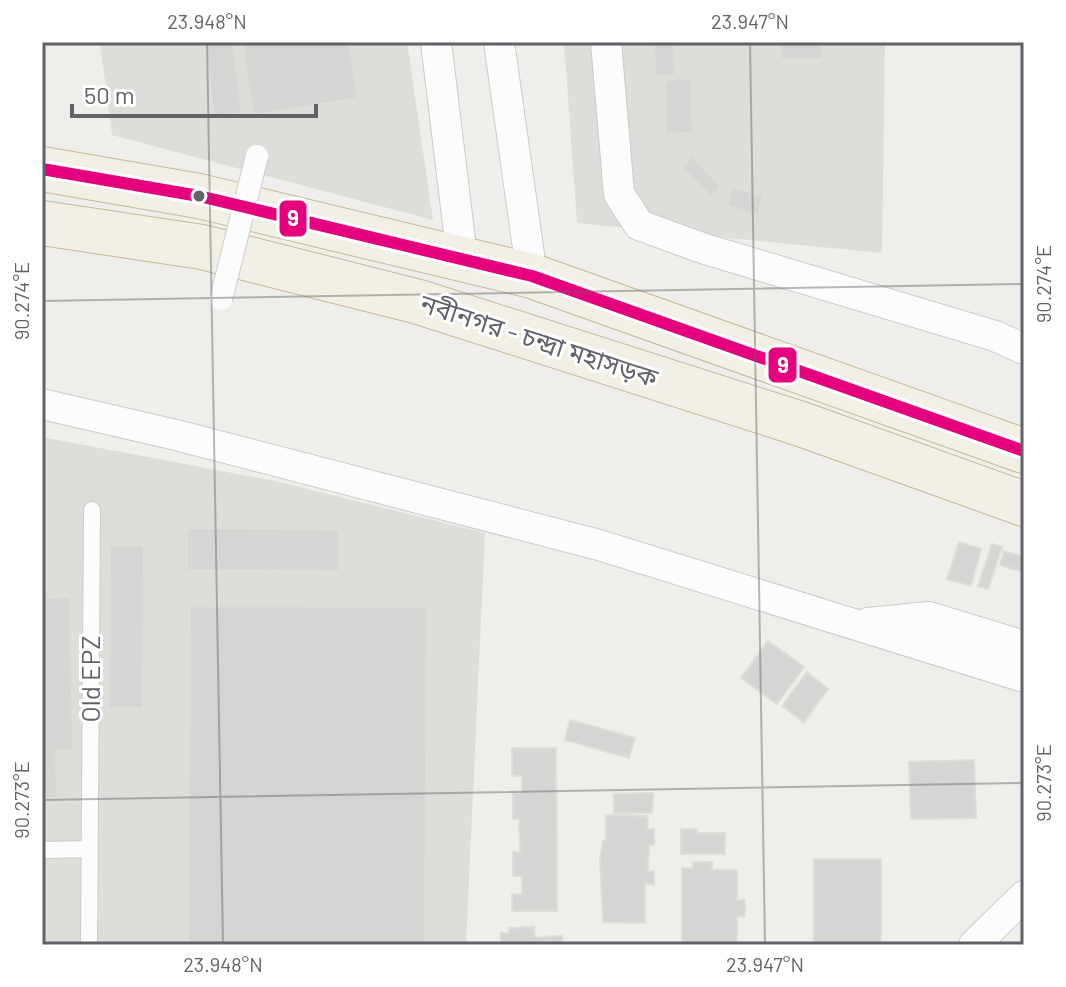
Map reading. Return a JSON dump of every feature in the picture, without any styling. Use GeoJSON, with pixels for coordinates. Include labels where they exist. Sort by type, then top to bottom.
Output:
{"type":"FeatureCollection","features":[{"type":"Feature","properties":{"kind":"highway","name":"নবীনগর - চন্দ্রা মহাসড়ক"},"geometry":{"type":"LineString","coordinates":[[42,169],[199,196],[532,276],[1024,451]]}},
{"type":"Feature","properties":{"kind":"highway","name":"নবীনগর - চন্দ্রা মহাসড়ক"},"geometry":{"type":"LineString","coordinates":[[42,223],[202,247],[419,302],[801,424],[1024,504]]}},
{"type":"Feature","properties":{"kind":"street"},"geometry":{"type":"LineString","coordinates":[[436,42],[462,257]]}},
{"type":"Feature","properties":{"kind":"street"},"geometry":{"type":"LineString","coordinates":[[499,42],[532,276]]}},
{"type":"Feature","properties":{"kind":"street"},"geometry":{"type":"LineString","coordinates":[[606,42],[619,194],[639,225],[705,249],[995,336],[1024,349]]}},
{"type":"Feature","properties":{"kind":"street"},"geometry":{"type":"LineString","coordinates":[[221,299],[257,156]]}},
{"type":"Feature","properties":{"kind":"street"},"geometry":{"type":"LineString","coordinates":[[42,404],[176,435],[599,545],[1024,677]]}},
{"type":"Feature","properties":{"kind":"street"},"geometry":{"type":"LineString","coordinates":[[854,624],[929,617],[1024,646]]}},
{"type":"Feature","properties":{"kind":"street"},"geometry":{"type":"LineString","coordinates":[[974,945],[1024,896]]}},
{"type":"Feature","properties":{"kind":"lane","name":"Old EPZ"},"geometry":{"type":"LineString","coordinates":[[89,945],[92,510]]}},
{"type":"Feature","properties":{"kind":"lane"},"geometry":{"type":"LineString","coordinates":[[42,850],[90,849]]}},
{"type":"Feature","properties":{"kind":"shaded area"},"geometry":{"type":"Polygon","coordinates":[[[100,42],[407,42],[433,220],[112,135],[100,42]]]}},
{"type":"Feature","properties":{"kind":"shaded area"},"geometry":{"type":"Polygon","coordinates":[[[564,42],[885,42],[882,253],[577,223],[564,42]]]}},
{"type":"Feature","properties":{"kind":"shaded area"},"geometry":{"type":"Polygon","coordinates":[[[42,437],[275,481],[485,533],[466,945],[42,945],[42,437]]]}},
{"type":"Feature","properties":{"kind":"building"},"geometry":{"type":"Polygon","coordinates":[[[205,42],[233,42],[242,113],[214,117],[205,42]]]}},
{"type":"Feature","properties":{"kind":"building"},"geometry":{"type":"Polygon","coordinates":[[[242,42],[349,42],[358,98],[253,115],[242,42]]]}},
{"type":"Feature","properties":{"kind":"building"},"geometry":{"type":"Polygon","coordinates":[[[654,42],[674,42],[675,75],[655,76],[654,42]]]}},
{"type":"Feature","properties":{"kind":"building"},"geometry":{"type":"Polygon","coordinates":[[[781,42],[822,42],[823,59],[781,59],[781,42]]]}},
{"type":"Feature","properties":{"kind":"building"},"geometry":{"type":"Polygon","coordinates":[[[691,79],[693,133],[666,134],[665,80],[691,79]]]}},
{"type":"Feature","properties":{"kind":"building"},"geometry":{"type":"Polygon","coordinates":[[[692,156],[721,187],[711,197],[682,167],[692,156]]]}},
{"type":"Feature","properties":{"kind":"building"},"geometry":{"type":"Polygon","coordinates":[[[733,187],[763,196],[758,215],[727,206],[733,187]]]}},
{"type":"Feature","properties":{"kind":"building"},"geometry":{"type":"Polygon","coordinates":[[[187,528],[339,529],[339,571],[187,570],[187,528]]]}},
{"type":"Feature","properties":{"kind":"building"},"geometry":{"type":"Polygon","coordinates":[[[959,542],[981,549],[971,586],[947,579],[959,542]]]}},
{"type":"Feature","properties":{"kind":"building"},"geometry":{"type":"Polygon","coordinates":[[[992,544],[1002,547],[988,589],[978,586],[992,544]]]}},
{"type":"Feature","properties":{"kind":"building"},"geometry":{"type":"Polygon","coordinates":[[[110,546],[144,546],[143,708],[109,708],[110,546]]]}},
{"type":"Feature","properties":{"kind":"building"},"geometry":{"type":"Polygon","coordinates":[[[1004,551],[1024,557],[1024,572],[1000,565],[1004,551]]]}},
{"type":"Feature","properties":{"kind":"building"},"geometry":{"type":"Polygon","coordinates":[[[70,597],[73,750],[56,750],[57,798],[42,798],[42,598],[70,597]]]}},
{"type":"Feature","properties":{"kind":"building"},"geometry":{"type":"Polygon","coordinates":[[[190,606],[427,607],[425,945],[188,945],[190,606]]]}},
{"type":"Feature","properties":{"kind":"building"},"geometry":{"type":"Polygon","coordinates":[[[768,641],[804,667],[777,704],[741,678],[768,641]]]}},
{"type":"Feature","properties":{"kind":"building"},"geometry":{"type":"Polygon","coordinates":[[[807,672],[828,689],[804,722],[782,706],[807,672]]]}},
{"type":"Feature","properties":{"kind":"building"},"geometry":{"type":"Polygon","coordinates":[[[570,720],[635,738],[629,758],[565,740],[570,720]]]}},
{"type":"Feature","properties":{"kind":"building"},"geometry":{"type":"Polygon","coordinates":[[[512,748],[556,748],[557,911],[512,911],[512,895],[522,894],[522,876],[513,876],[513,852],[520,852],[519,819],[513,819],[513,793],[522,793],[522,776],[512,776],[512,748]]]}},
{"type":"Feature","properties":{"kind":"building"},"geometry":{"type":"Polygon","coordinates":[[[974,760],[976,818],[911,819],[909,762],[974,760]]]}},
{"type":"Feature","properties":{"kind":"building"},"geometry":{"type":"Polygon","coordinates":[[[653,793],[652,813],[614,813],[614,794],[653,793]]]}},
{"type":"Feature","properties":{"kind":"building"},"geometry":{"type":"Polygon","coordinates":[[[606,815],[648,816],[647,829],[654,829],[654,845],[649,845],[648,871],[654,871],[654,885],[645,884],[645,923],[603,922],[600,860],[603,841],[606,841],[606,815]]]}},
{"type":"Feature","properties":{"kind":"building"},"geometry":{"type":"Polygon","coordinates":[[[681,829],[697,829],[697,833],[725,833],[725,854],[681,854],[681,829]]]}},
{"type":"Feature","properties":{"kind":"building"},"geometry":{"type":"Polygon","coordinates":[[[814,859],[881,859],[881,945],[814,945],[814,859]]]}},
{"type":"Feature","properties":{"kind":"building"},"geometry":{"type":"Polygon","coordinates":[[[693,862],[712,862],[712,870],[737,870],[737,900],[745,900],[745,916],[737,917],[737,944],[682,945],[682,868],[693,868],[693,862]]]}},
{"type":"Feature","properties":{"kind":"building"},"geometry":{"type":"Polygon","coordinates":[[[534,927],[535,937],[562,936],[562,945],[501,945],[501,933],[509,933],[509,928],[534,927]]]}},
{"type":"Feature","properties":{"kind":"transit line","name":"9"},"geometry":{"type":"LineString","coordinates":[[42,169],[199,196],[532,276],[1024,451]]}}]}
